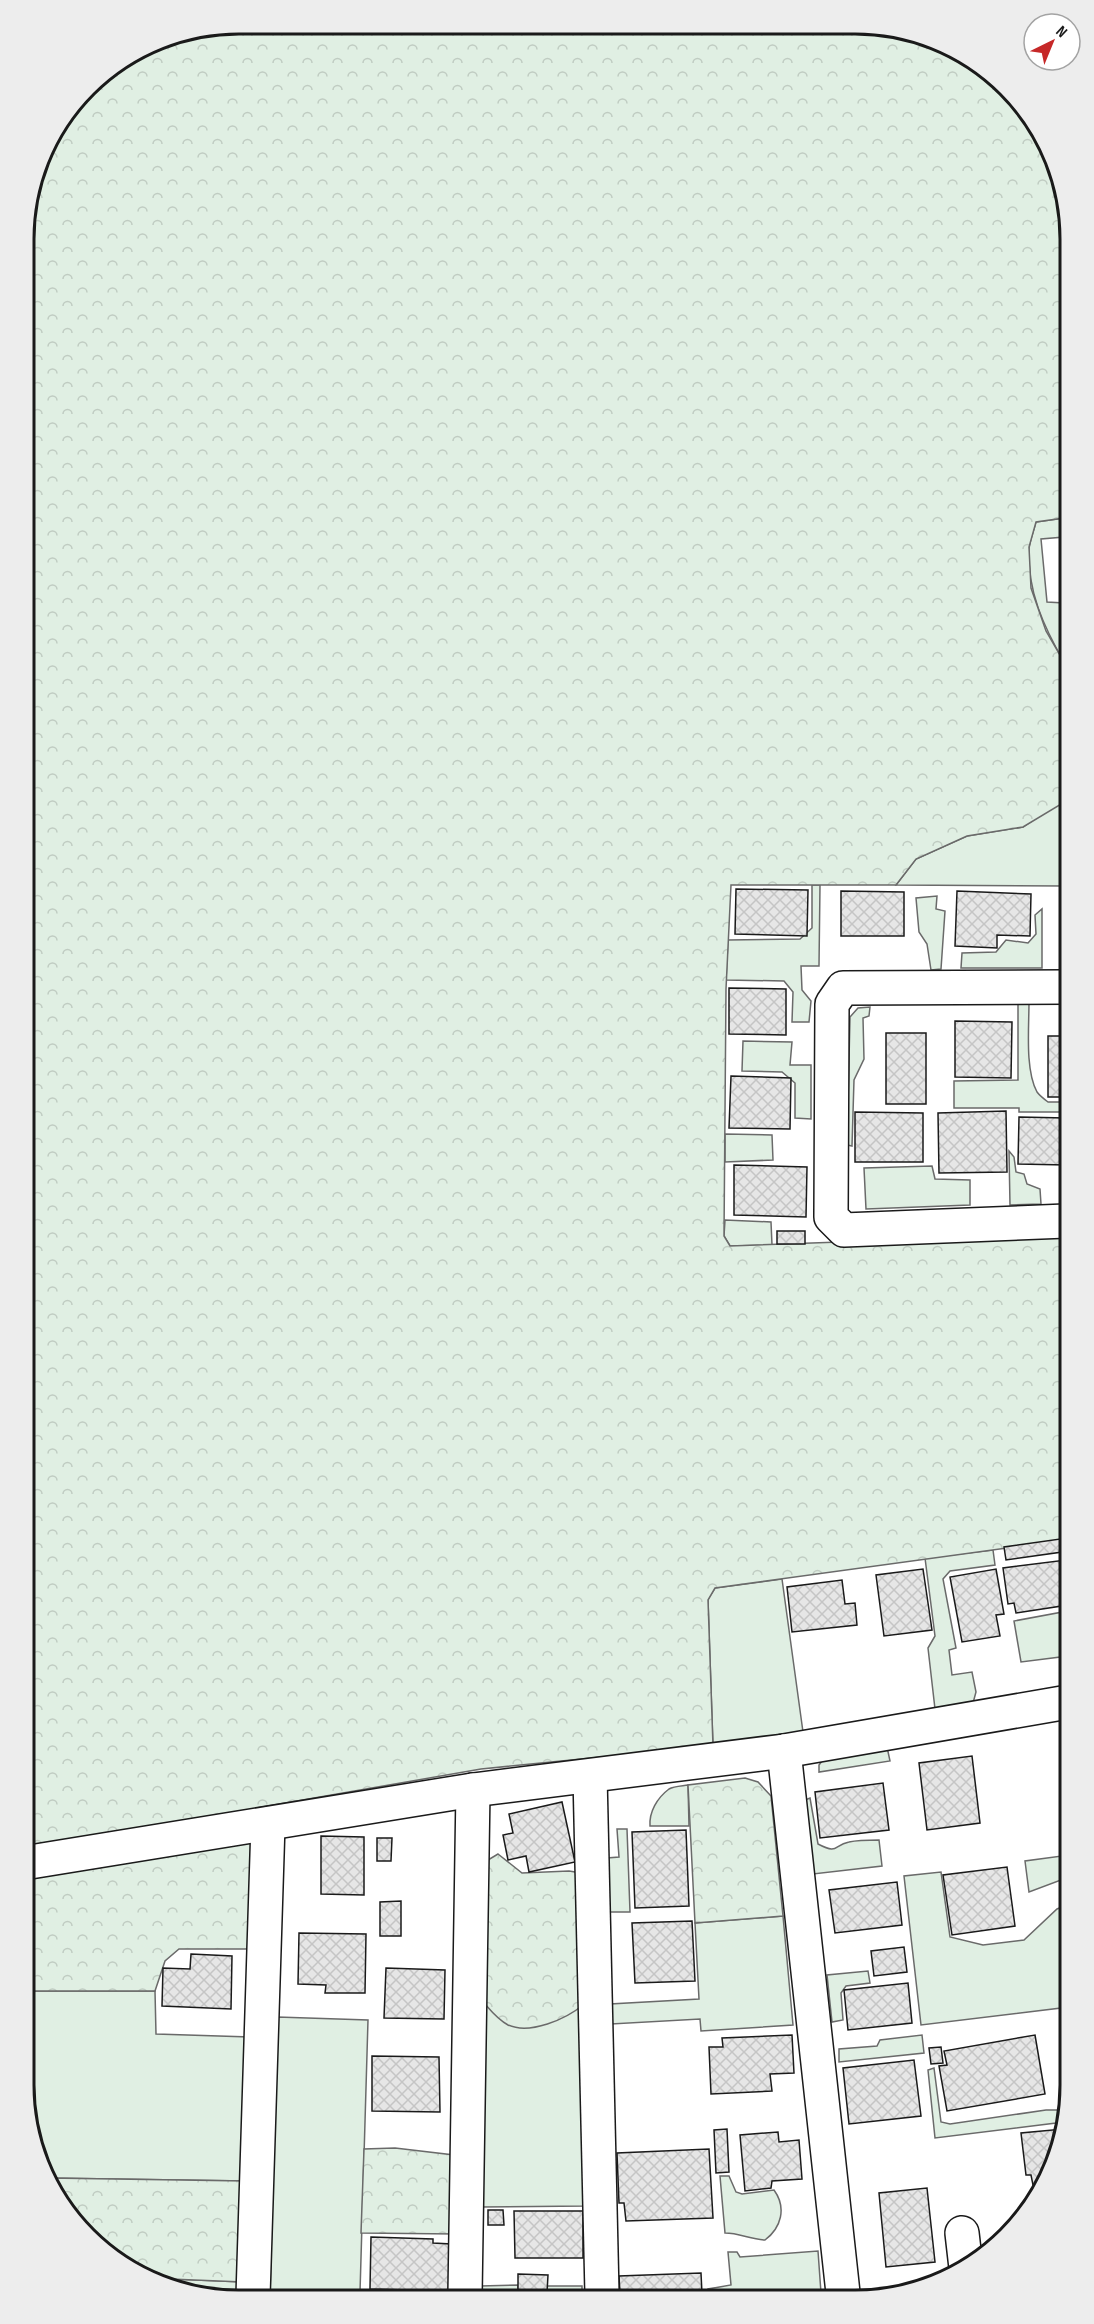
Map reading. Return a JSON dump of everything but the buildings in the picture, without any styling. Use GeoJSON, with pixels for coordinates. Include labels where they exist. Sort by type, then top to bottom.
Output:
{"type":"FeatureCollection","features":[{"type":"Feature","properties":{"kind":"street"},"geometry":{"type":"LineString","coordinates":[[1059,1221],[844,1230],[831,1217],[832,1004],[843,988],[1060,987]]}},
{"type":"Feature","properties":{"kind":"street"},"geometry":{"type":"LineString","coordinates":[[34,1861],[473,1790],[784,1751],[1059,1704]]}},
{"type":"Feature","properties":{"kind":"street"},"geometry":{"type":"LineString","coordinates":[[784,1751],[843,2290]]}},
{"type":"Feature","properties":{"kind":"street"},"geometry":{"type":"LineString","coordinates":[[590,1776],[602,2290]]}},
{"type":"Feature","properties":{"kind":"street"},"geometry":{"type":"LineString","coordinates":[[465,2290],[473,1790]]}},
{"type":"Feature","properties":{"kind":"street"},"geometry":{"type":"LineString","coordinates":[[253,2290],[268,1824]]}},
{"type":"Feature","properties":{"kind":"street"},"geometry":{"type":"LineString","coordinates":[[962,2233],[965,2257]]}},
{"type":"Feature","properties":{"kind":"green space"},"geometry":{"type":"Polygon","coordinates":[[[855,34],[894,38],[920,45],[957,62],[979,77],[1017,115],[1044,161],[1053,186],[1058,213],[1060,240],[1060,519],[1036,522],[1029,547],[1031,588],[1046,631],[1060,655],[1060,805],[1023,827],[967,836],[916,859],[896,885],[731,885],[726,989],[724,1236],[730,1246],[1059,1234],[1059,1541],[715,1588],[708,1600],[713,1746],[481,1769],[257,1808],[253,1949],[179,1949],[165,1961],[155,1991],[34,1991],[35,226],[41,186],[50,161],[77,115],[104,85],[149,56],[174,45],[200,38],[226,35],[855,34]]]}},
{"type":"Feature","properties":{"kind":"green space"},"geometry":{"type":"Polygon","coordinates":[[[1060,519],[1060,537],[1041,539],[1047,602],[1060,603],[1060,654],[1038,608],[1031,579],[1029,549],[1036,522],[1060,519]]]}},
{"type":"Feature","properties":{"kind":"green space"},"geometry":{"type":"Polygon","coordinates":[[[1060,803],[1060,886],[896,885],[916,859],[967,836],[1023,827],[1060,803]]]}},
{"type":"Feature","properties":{"kind":"green space"},"geometry":{"type":"Polygon","coordinates":[[[812,885],[820,885],[819,966],[801,966],[802,990],[811,1001],[809,1022],[792,1022],[793,992],[784,981],[726,980],[728,940],[800,939],[812,928],[812,885]]]}},
{"type":"Feature","properties":{"kind":"green space"},"geometry":{"type":"Polygon","coordinates":[[[937,896],[936,909],[945,911],[941,969],[931,970],[927,944],[919,932],[916,898],[937,896]]]}},
{"type":"Feature","properties":{"kind":"green space"},"geometry":{"type":"Polygon","coordinates":[[[1042,909],[1042,968],[961,968],[962,953],[996,952],[1006,940],[1028,943],[1036,934],[1035,915],[1042,909]]]}},
{"type":"Feature","properties":{"kind":"green space"},"geometry":{"type":"Polygon","coordinates":[[[1018,1001],[1029,1002],[1029,1061],[1033,1083],[1037,1092],[1048,1102],[1060,1102],[1060,1112],[1019,1112],[1019,1108],[954,1108],[954,1081],[1018,1080],[1018,1001]]]}},
{"type":"Feature","properties":{"kind":"green space"},"geometry":{"type":"Polygon","coordinates":[[[870,1007],[869,1016],[863,1018],[864,1059],[854,1080],[852,1146],[847,1145],[850,1017],[858,1008],[870,1007]]]}},
{"type":"Feature","properties":{"kind":"green space"},"geometry":{"type":"Polygon","coordinates":[[[743,1041],[792,1042],[790,1065],[811,1065],[811,1119],[795,1118],[795,1083],[782,1072],[742,1071],[743,1041]]]}},
{"type":"Feature","properties":{"kind":"green space"},"geometry":{"type":"Polygon","coordinates":[[[725,1134],[772,1135],[773,1160],[725,1162],[725,1134]]]}},
{"type":"Feature","properties":{"kind":"green space"},"geometry":{"type":"Polygon","coordinates":[[[1009,1151],[1014,1157],[1016,1172],[1024,1174],[1027,1184],[1040,1189],[1041,1204],[1010,1205],[1009,1151]]]}},
{"type":"Feature","properties":{"kind":"green space"},"geometry":{"type":"Polygon","coordinates":[[[932,1166],[935,1179],[970,1180],[970,1205],[866,1209],[864,1168],[932,1166]]]}},
{"type":"Feature","properties":{"kind":"green space"},"geometry":{"type":"Polygon","coordinates":[[[725,1220],[771,1222],[772,1245],[730,1246],[724,1236],[725,1220]]]}},
{"type":"Feature","properties":{"kind":"green space"},"geometry":{"type":"Polygon","coordinates":[[[993,1550],[995,1565],[950,1571],[943,1579],[956,1648],[949,1650],[952,1675],[972,1672],[976,1692],[973,1703],[935,1709],[928,1648],[935,1636],[925,1558],[993,1550]]]}},
{"type":"Feature","properties":{"kind":"green space"},"geometry":{"type":"Polygon","coordinates":[[[782,1579],[803,1732],[713,1746],[708,1599],[715,1588],[782,1579]]]}},
{"type":"Feature","properties":{"kind":"green space"},"geometry":{"type":"Polygon","coordinates":[[[1059,1613],[1059,1657],[1021,1662],[1014,1621],[1059,1613]]]}},
{"type":"Feature","properties":{"kind":"green space"},"geometry":{"type":"Polygon","coordinates":[[[887,1747],[890,1761],[819,1772],[819,1765],[825,1757],[887,1747]]]}},
{"type":"Feature","properties":{"kind":"green space"},"geometry":{"type":"Polygon","coordinates":[[[745,1778],[758,1782],[771,1796],[783,1916],[695,1923],[688,1785],[745,1778]]]}},
{"type":"Feature","properties":{"kind":"green space"},"geometry":{"type":"Polygon","coordinates":[[[688,1785],[689,1826],[650,1826],[652,1811],[661,1797],[671,1788],[688,1785]]]}},
{"type":"Feature","properties":{"kind":"green space"},"geometry":{"type":"Polygon","coordinates":[[[810,1798],[818,1844],[833,1849],[849,1842],[879,1840],[882,1866],[813,1874],[805,1800],[810,1798]]]}},
{"type":"Feature","properties":{"kind":"green space"},"geometry":{"type":"Polygon","coordinates":[[[617,1829],[627,1829],[630,1912],[608,1912],[607,1858],[619,1857],[617,1829]]]}},
{"type":"Feature","properties":{"kind":"green space"},"geometry":{"type":"Polygon","coordinates":[[[498,1854],[522,1873],[569,1871],[581,1873],[583,2005],[558,2020],[537,2027],[517,2028],[508,2025],[484,2003],[488,1860],[498,1854]]]}},
{"type":"Feature","properties":{"kind":"green space"},"geometry":{"type":"Polygon","coordinates":[[[1059,1856],[1059,1881],[1029,1892],[1025,1861],[1059,1856]]]}},
{"type":"Feature","properties":{"kind":"green space"},"geometry":{"type":"Polygon","coordinates":[[[941,1872],[950,1937],[983,1945],[1024,1940],[1059,1908],[1059,2008],[921,2025],[904,1876],[941,1872]]]}},
{"type":"Feature","properties":{"kind":"green space"},"geometry":{"type":"Polygon","coordinates":[[[783,1916],[793,2025],[701,2031],[700,2019],[611,2024],[610,2004],[699,1999],[695,1923],[783,1916]]]}},
{"type":"Feature","properties":{"kind":"green space"},"geometry":{"type":"Polygon","coordinates":[[[868,1971],[870,1983],[846,1986],[841,1993],[843,2020],[832,2022],[827,1975],[868,1971]]]}},
{"type":"Feature","properties":{"kind":"green space"},"geometry":{"type":"Polygon","coordinates":[[[34,1991],[155,1991],[156,2034],[250,2037],[246,2181],[58,2178],[41,2138],[36,2111],[34,1991]]]}},
{"type":"Feature","properties":{"kind":"green space"},"geometry":{"type":"Polygon","coordinates":[[[484,2003],[583,2005],[586,2206],[481,2207],[484,2003]]]}},
{"type":"Feature","properties":{"kind":"green space"},"geometry":{"type":"Polygon","coordinates":[[[277,2017],[368,2020],[360,2290],[270,2290],[277,2017]]]}},
{"type":"Feature","properties":{"kind":"green space"},"geometry":{"type":"Polygon","coordinates":[[[922,2035],[924,2053],[839,2062],[839,2049],[877,2046],[880,2040],[922,2035]]]}},
{"type":"Feature","properties":{"kind":"green space"},"geometry":{"type":"Polygon","coordinates":[[[934,2068],[941,2122],[950,2124],[1058,2110],[1056,2123],[935,2138],[928,2070],[934,2068]]]}},
{"type":"Feature","properties":{"kind":"green space"},"geometry":{"type":"Polygon","coordinates":[[[395,2148],[454,2155],[456,2234],[361,2233],[364,2149],[395,2148]]]}},
{"type":"Feature","properties":{"kind":"green space"},"geometry":{"type":"Polygon","coordinates":[[[720,2176],[729,2176],[736,2192],[742,2194],[774,2190],[780,2204],[780,2217],[775,2230],[765,2240],[725,2233],[720,2176]]]}},
{"type":"Feature","properties":{"kind":"green space"},"geometry":{"type":"Polygon","coordinates":[[[58,2178],[246,2181],[243,2282],[175,2279],[149,2268],[104,2239],[85,2220],[58,2178]]]}},
{"type":"Feature","properties":{"kind":"green space"},"geometry":{"type":"Polygon","coordinates":[[[818,2251],[821,2290],[708,2290],[731,2285],[728,2252],[737,2252],[740,2257],[818,2251]]]}},
{"type":"Feature","properties":{"kind":"green space"},"geometry":{"type":"Polygon","coordinates":[[[175,2279],[243,2282],[243,2290],[240,2290],[200,2286],[175,2279]]]}},
{"type":"Feature","properties":{"kind":"green space"},"geometry":{"type":"Polygon","coordinates":[[[518,2285],[518,2290],[480,2290],[480,2286],[518,2285]]]}},
{"type":"Feature","properties":{"kind":"green space"},"geometry":{"type":"Polygon","coordinates":[[[547,2286],[582,2286],[582,2290],[546,2290],[547,2286]]]}}]}
